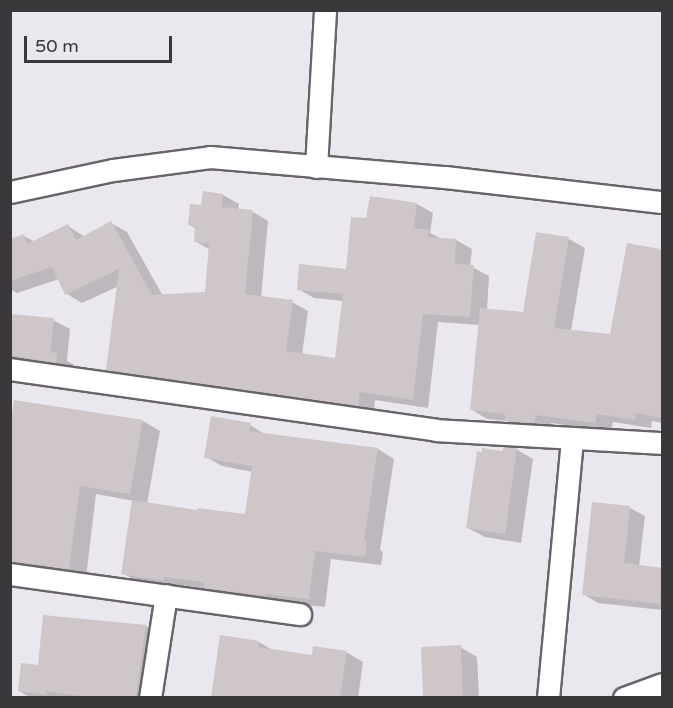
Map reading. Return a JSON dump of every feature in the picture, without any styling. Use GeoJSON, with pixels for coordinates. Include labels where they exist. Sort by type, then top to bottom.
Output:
{"type":"FeatureCollection","features":[{"type":"Feature","properties":{"kind":"street"},"geometry":{"type":"LineString","coordinates":[[316,167],[325,10]]}},
{"type":"Feature","properties":{"kind":"street"},"geometry":{"type":"LineString","coordinates":[[10,192],[113,170],[210,157],[445,177],[663,202]]}},
{"type":"Feature","properties":{"kind":"street"},"geometry":{"type":"LineString","coordinates":[[10,369],[436,430],[663,443]]}},
{"type":"Feature","properties":{"kind":"street"},"geometry":{"type":"LineString","coordinates":[[548,698],[572,438]]}},
{"type":"Feature","properties":{"kind":"street"},"geometry":{"type":"LineString","coordinates":[[10,574],[300,614]]}},
{"type":"Feature","properties":{"kind":"street"},"geometry":{"type":"LineString","coordinates":[[150,698],[166,595]]}},
{"type":"Feature","properties":{"kind":"street"},"geometry":{"type":"LineString","coordinates":[[624,698],[661,688]]}},
{"type":"Feature","properties":{"kind":"building"},"geometry":{"type":"Polygon","coordinates":[[[203,191],[223,194],[222,207],[253,210],[245,294],[293,300],[286,351],[335,358],[343,294],[297,290],[299,264],[346,269],[351,217],[366,218],[370,196],[417,203],[414,228],[429,230],[428,237],[456,239],[455,264],[474,265],[470,317],[423,314],[413,400],[360,392],[358,406],[106,370],[119,269],[65,295],[52,267],[10,281],[10,239],[24,234],[27,244],[68,224],[76,240],[111,221],[152,295],[205,292],[209,244],[194,242],[195,226],[188,225],[190,204],[201,205],[203,191]]]}},
{"type":"Feature","properties":{"kind":"building"},"geometry":{"type":"Polygon","coordinates":[[[536,232],[569,237],[554,328],[610,334],[627,243],[660,249],[663,253],[663,418],[636,413],[635,420],[597,414],[595,423],[535,415],[535,423],[505,421],[505,414],[470,410],[480,308],[523,312],[536,232]]]}},
{"type":"Feature","properties":{"kind":"building"},"geometry":{"type":"Polygon","coordinates":[[[10,314],[54,318],[50,352],[57,353],[56,363],[10,355],[10,314]]]}},
{"type":"Feature","properties":{"kind":"building"},"geometry":{"type":"Polygon","coordinates":[[[14,400],[143,420],[130,494],[80,486],[69,569],[10,561],[10,426],[14,400]]]}},
{"type":"Feature","properties":{"kind":"building"},"geometry":{"type":"Polygon","coordinates":[[[211,416],[251,423],[249,431],[378,448],[364,541],[367,541],[365,557],[315,551],[309,599],[204,588],[204,582],[164,577],[164,581],[121,574],[132,500],[197,510],[197,508],[245,514],[252,466],[204,458],[211,416]]]}},
{"type":"Feature","properties":{"kind":"building"},"geometry":{"type":"Polygon","coordinates":[[[503,447],[517,447],[505,534],[466,528],[477,451],[482,452],[482,448],[502,451],[503,447]]]}},
{"type":"Feature","properties":{"kind":"building"},"geometry":{"type":"Polygon","coordinates":[[[592,502],[630,506],[624,563],[663,568],[660,604],[582,595],[592,502]]]}},
{"type":"Feature","properties":{"kind":"building"},"geometry":{"type":"Polygon","coordinates":[[[43,615],[146,625],[136,698],[92,698],[46,691],[46,695],[18,691],[21,663],[38,665],[43,615]]]}},
{"type":"Feature","properties":{"kind":"building"},"geometry":{"type":"Polygon","coordinates":[[[220,635],[259,641],[258,647],[312,655],[313,646],[347,651],[340,698],[211,698],[220,635]]]}},
{"type":"Feature","properties":{"kind":"building"},"geometry":{"type":"Polygon","coordinates":[[[461,645],[463,698],[423,698],[421,647],[461,645]]]}}]}
